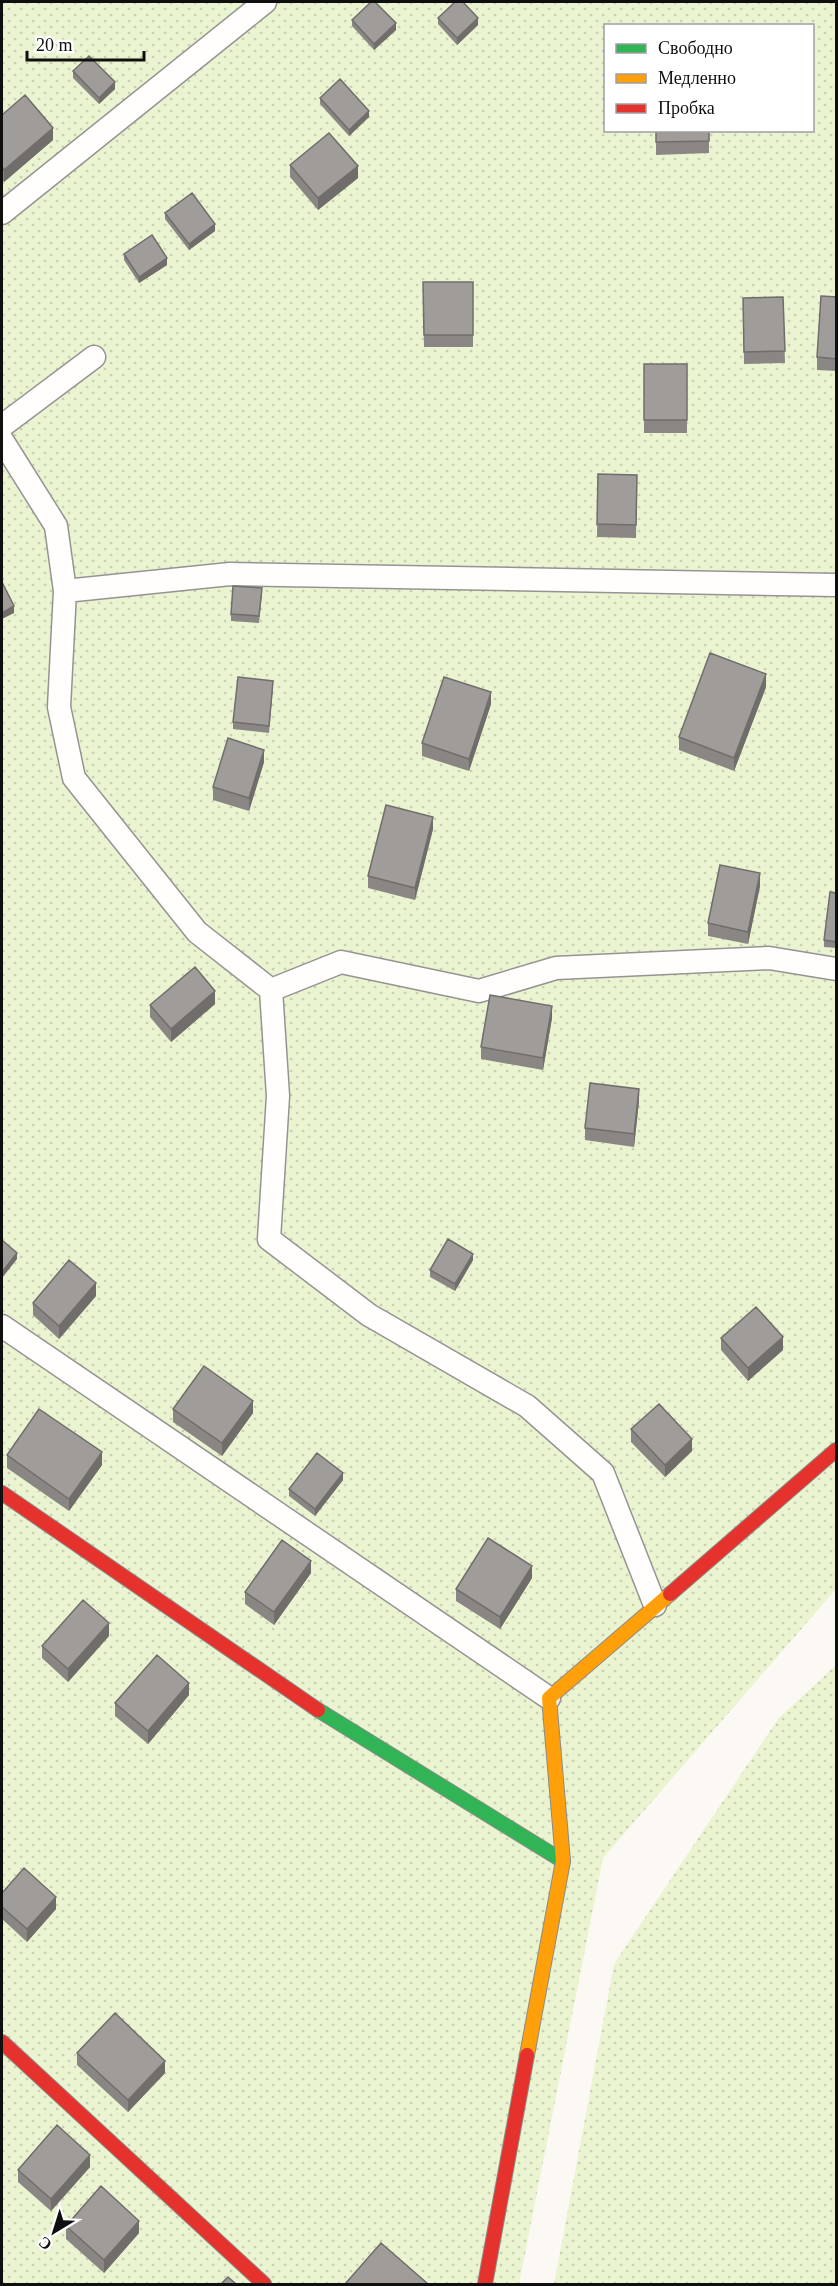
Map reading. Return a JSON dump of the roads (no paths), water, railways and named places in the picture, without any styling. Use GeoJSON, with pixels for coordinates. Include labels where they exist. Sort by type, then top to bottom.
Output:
{"type":"FeatureCollection","features":[{"type":"Feature","properties":{"kind":"street"},"geometry":{"type":"LineString","coordinates":[[485,2284],[563,1861],[549,1698],[837,1450]]}},
{"type":"Feature","properties":{"kind":"street"},"geometry":{"type":"LineString","coordinates":[[2,1493],[354,1734],[563,1861]]}},
{"type":"Feature","properties":{"kind":"street"},"geometry":{"type":"LineString","coordinates":[[2,2043],[264,2284]]}},
{"type":"Feature","properties":{"kind":"lane"},"geometry":{"type":"LineString","coordinates":[[2,213],[264,2]]}},
{"type":"Feature","properties":{"kind":"lane"},"geometry":{"type":"LineString","coordinates":[[2,426],[94,357]]}},
{"type":"Feature","properties":{"kind":"lane"},"geometry":{"type":"LineString","coordinates":[[2,440],[56,526],[65,591],[59,707],[74,778],[197,932],[271,990],[278,1096],[270,1239],[369,1315],[527,1406],[603,1473],[655,1605]]}},
{"type":"Feature","properties":{"kind":"lane"},"geometry":{"type":"LineString","coordinates":[[65,591],[230,574],[837,585]]}},
{"type":"Feature","properties":{"kind":"lane"},"geometry":{"type":"LineString","coordinates":[[271,990],[341,962],[478,991],[556,968],[769,958],[837,969]]}},
{"type":"Feature","properties":{"kind":"lane"},"geometry":{"type":"LineString","coordinates":[[2,1326],[549,1698]]}}]}
